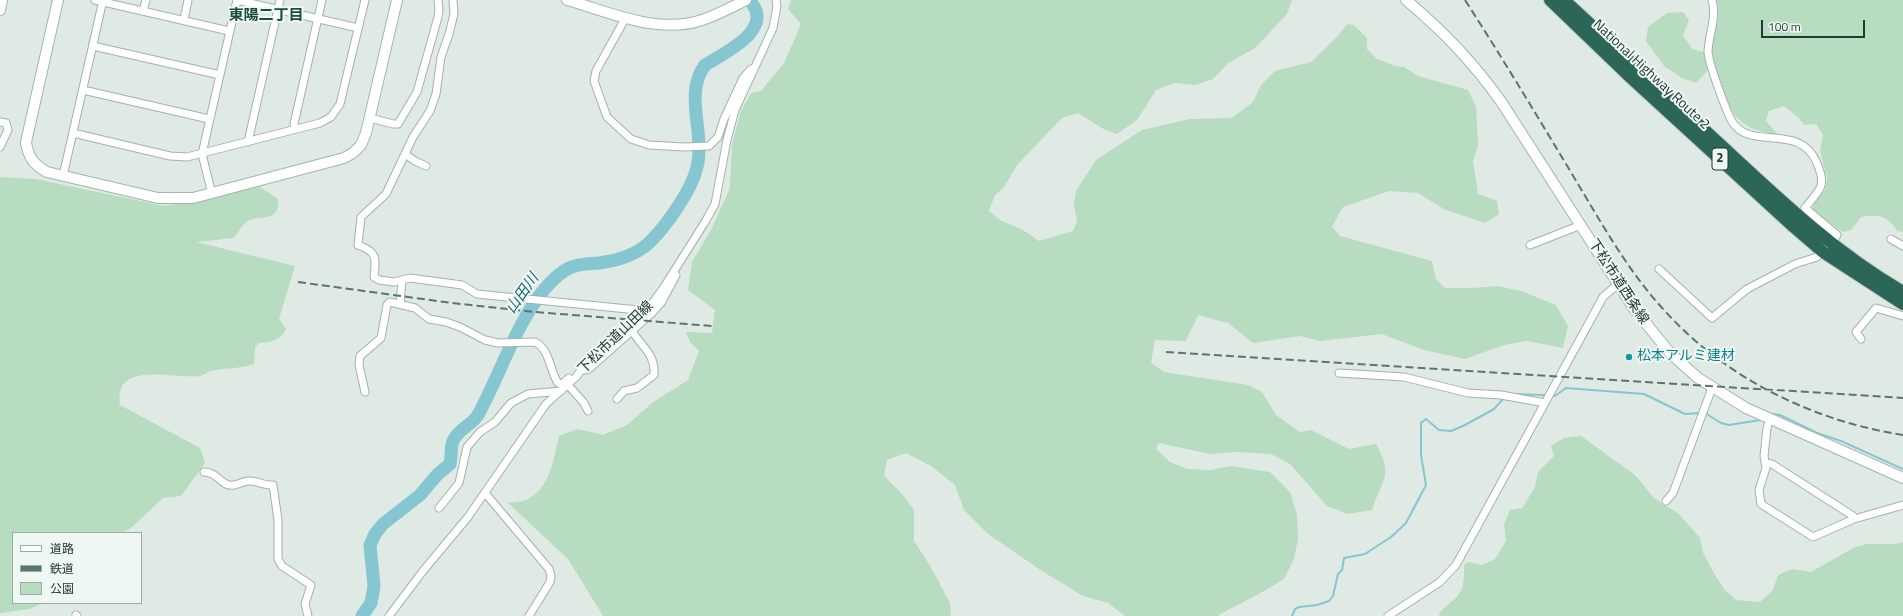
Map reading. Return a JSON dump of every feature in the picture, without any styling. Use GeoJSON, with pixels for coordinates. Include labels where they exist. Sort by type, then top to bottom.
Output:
{"type":"FeatureCollection","features":[{"type":"Feature","properties":{"kind":"highway","name":"National Highway Route 2"},"geometry":{"type":"LineString","coordinates":[[1550,0],[1627,74],[1757,194],[1903,304]]}},
{"type":"Feature","properties":{"kind":"highway","name":"National Highway Route 2"},"geometry":{"type":"LineString","coordinates":[[1564,0],[1765,187],[1827,248],[1903,292]]}},
{"type":"Feature","properties":{"kind":"street"},"geometry":{"type":"LineString","coordinates":[[0,10],[2,0]]}},
{"type":"Feature","properties":{"kind":"street"},"geometry":{"type":"LineString","coordinates":[[58,0],[26,142],[27,151],[38,167],[63,176],[158,198],[176,199],[212,194],[344,158],[353,153],[361,145],[366,133],[397,0]]}},
{"type":"Feature","properties":{"kind":"street"},"geometry":{"type":"LineString","coordinates":[[143,11],[146,0]]}},
{"type":"Feature","properties":{"kind":"street"},"geometry":{"type":"LineString","coordinates":[[184,20],[188,0]]}},
{"type":"Feature","properties":{"kind":"street"},"geometry":{"type":"LineString","coordinates":[[212,194],[202,154],[237,0],[358,28]]}},
{"type":"Feature","properties":{"kind":"street"},"geometry":{"type":"LineString","coordinates":[[248,142],[280,0]]}},
{"type":"Feature","properties":{"kind":"street"},"geometry":{"type":"LineString","coordinates":[[295,129],[294,124],[322,0]]}},
{"type":"Feature","properties":{"kind":"street"},"geometry":{"type":"LineString","coordinates":[[73,133],[170,156],[187,157],[320,123],[331,117],[340,104],[365,0]]}},
{"type":"Feature","properties":{"kind":"street"},"geometry":{"type":"LineString","coordinates":[[370,118],[398,124],[412,102],[440,10],[438,0]]}},
{"type":"Feature","properties":{"kind":"street"},"geometry":{"type":"LineString","coordinates":[[452,0],[454,14],[441,57],[436,94],[430,111],[405,154],[386,194],[361,217],[357,242],[358,245],[373,253],[376,258],[374,277],[379,280],[394,282],[410,278],[462,285],[477,294],[638,310],[645,313]]}},
{"type":"Feature","properties":{"kind":"street"},"geometry":{"type":"LineString","coordinates":[[567,0],[626,17],[662,25],[681,24],[701,20],[746,0]]}},
{"type":"Feature","properties":{"kind":"street","name":"下松市道山田線"},"geometry":{"type":"LineString","coordinates":[[389,616],[485,493],[546,404],[568,385],[589,360],[645,313],[664,287],[705,222],[715,204],[731,122],[754,67],[773,28],[777,6],[776,0]]}},
{"type":"Feature","properties":{"kind":"street","name":"下松市道西条線"},"geometry":{"type":"LineString","coordinates":[[1406,0],[1449,39],[1479,70],[1502,103],[1639,316],[1670,353],[1698,378],[1746,408],[1903,478]]}},
{"type":"Feature","properties":{"kind":"street"},"geometry":{"type":"LineString","coordinates":[[1659,269],[1712,318],[1747,289],[1795,264],[1817,257],[1827,248],[1837,234],[1805,208],[1822,186],[1823,176],[1814,154],[1809,148],[1800,143],[1785,139],[1759,136],[1742,131],[1734,124],[1725,108],[1708,53],[1714,17],[1712,0]]}},
{"type":"Feature","properties":{"kind":"street"},"geometry":{"type":"LineString","coordinates":[[63,176],[93,46],[100,1],[229,31]]}},
{"type":"Feature","properties":{"kind":"street"},"geometry":{"type":"LineString","coordinates":[[626,17],[596,71],[594,81],[607,117],[631,140],[655,146],[709,146],[718,137],[724,119],[743,78],[754,67]]}},
{"type":"Feature","properties":{"kind":"street"},"geometry":{"type":"LineString","coordinates":[[93,46],[220,75]]}},
{"type":"Feature","properties":{"kind":"street"},"geometry":{"type":"LineString","coordinates":[[83,90],[209,118]]}},
{"type":"Feature","properties":{"kind":"street"},"geometry":{"type":"LineString","coordinates":[[0,122],[6,123],[8,130],[0,147]]}},
{"type":"Feature","properties":{"kind":"street"},"geometry":{"type":"LineString","coordinates":[[405,154],[414,162],[426,166]]}},
{"type":"Feature","properties":{"kind":"street"},"geometry":{"type":"LineString","coordinates":[[1530,245],[1581,225]]}},
{"type":"Feature","properties":{"kind":"street"},"geometry":{"type":"LineString","coordinates":[[1891,239],[1903,246]]}},
{"type":"Feature","properties":{"kind":"street"},"geometry":{"type":"LineString","coordinates":[[365,392],[359,365],[360,356],[380,338],[387,305],[390,302],[415,308],[429,319],[453,325],[485,340],[507,343],[535,342],[540,344],[556,380],[562,384],[578,370],[589,369],[661,303],[675,277],[678,264]]}},
{"type":"Feature","properties":{"kind":"street"},"geometry":{"type":"LineString","coordinates":[[400,304],[402,280]]}},
{"type":"Feature","properties":{"kind":"street"},"geometry":{"type":"LineString","coordinates":[[1388,616],[1440,582],[1456,565],[1603,297],[1618,284]]}},
{"type":"Feature","properties":{"kind":"street"},"geometry":{"type":"LineString","coordinates":[[1861,339],[1856,332],[1876,308],[1903,316]]}},
{"type":"Feature","properties":{"kind":"street"},"geometry":{"type":"LineString","coordinates":[[617,399],[624,391],[637,388],[654,375],[655,365],[652,358],[632,331]]}},
{"type":"Feature","properties":{"kind":"street"},"geometry":{"type":"LineString","coordinates":[[1339,373],[1404,378],[1468,393],[1501,395],[1545,403]]}},
{"type":"Feature","properties":{"kind":"street"},"geometry":{"type":"LineString","coordinates":[[568,385],[584,403],[588,411]]}},
{"type":"Feature","properties":{"kind":"street"},"geometry":{"type":"LineString","coordinates":[[1666,501],[1673,493],[1712,388]]}},
{"type":"Feature","properties":{"kind":"street"},"geometry":{"type":"LineString","coordinates":[[439,508],[460,483],[464,454],[467,447],[480,432],[495,422],[511,403],[528,394],[561,391]]}},
{"type":"Feature","properties":{"kind":"street"},"geometry":{"type":"LineString","coordinates":[[1770,418],[1766,428],[1766,468],[1759,490],[1761,504],[1813,537],[1854,519],[1903,505]]}},
{"type":"Feature","properties":{"kind":"street"},"geometry":{"type":"LineString","coordinates":[[1765,463],[1772,464],[1853,516],[1854,519]]}},
{"type":"Feature","properties":{"kind":"street"},"geometry":{"type":"LineString","coordinates":[[204,472],[214,474],[230,486],[255,481],[266,486],[273,485],[278,520],[278,559],[282,566],[311,585],[305,604],[308,616]]}},
{"type":"Feature","properties":{"kind":"street"},"geometry":{"type":"LineString","coordinates":[[485,493],[548,568],[551,576],[550,582],[529,616]]}},
{"type":"Feature","properties":{"kind":"green space"},"geometry":{"type":"Polygon","coordinates":[[[791,0],[1292,0],[1287,14],[1255,48],[1228,63],[1213,79],[1195,85],[1175,83],[1156,90],[1137,120],[1117,134],[1105,130],[1078,113],[1062,118],[1017,165],[1004,187],[995,195],[989,211],[1000,220],[1023,230],[1039,241],[1073,231],[1077,222],[1074,204],[1076,191],[1096,160],[1142,130],[1190,119],[1232,118],[1253,102],[1261,85],[1275,71],[1311,62],[1338,36],[1347,24],[1354,25],[1367,38],[1367,49],[1377,59],[1396,66],[1404,67],[1418,76],[1468,90],[1476,107],[1478,145],[1473,161],[1478,194],[1497,201],[1499,214],[1485,223],[1444,209],[1418,193],[1389,191],[1343,207],[1332,227],[1340,236],[1432,261],[1436,279],[1445,288],[1497,286],[1521,291],[1556,305],[1568,326],[1563,348],[1527,341],[1504,345],[1465,359],[1424,350],[1382,334],[1319,341],[1300,336],[1253,343],[1228,323],[1198,315],[1186,341],[1155,340],[1151,363],[1164,372],[1248,385],[1262,392],[1276,415],[1300,432],[1311,430],[1349,449],[1376,444],[1384,464],[1384,477],[1372,510],[1347,514],[1327,506],[1290,464],[1271,454],[1237,452],[1210,454],[1159,443],[1156,449],[1170,462],[1187,469],[1211,470],[1230,466],[1270,472],[1290,492],[1297,515],[1298,539],[1294,559],[1284,579],[1220,614],[1219,616],[1125,616],[1108,603],[1083,596],[1042,571],[988,534],[964,510],[955,485],[931,466],[906,453],[887,460],[884,476],[901,493],[914,510],[914,541],[932,569],[950,603],[951,616],[603,616],[568,559],[508,503],[526,500],[541,488],[550,472],[559,436],[578,429],[603,435],[627,425],[652,403],[688,380],[699,351],[690,342],[686,332],[712,333],[715,310],[688,290],[692,262],[711,230],[730,188],[732,144],[741,111],[751,93],[761,91],[784,63],[801,24],[788,9],[791,0]]]}},
{"type":"Feature","properties":{"kind":"green space"},"geometry":{"type":"Polygon","coordinates":[[[1716,0],[1903,0],[1903,232],[1897,231],[1886,219],[1873,216],[1861,217],[1851,230],[1842,232],[1812,209],[1815,201],[1825,190],[1827,179],[1820,150],[1823,135],[1816,124],[1804,125],[1798,117],[1784,106],[1769,111],[1766,121],[1777,134],[1763,132],[1752,128],[1743,123],[1730,107],[1717,73],[1708,70],[1696,83],[1682,78],[1664,66],[1646,41],[1648,27],[1667,13],[1683,12],[1689,20],[1683,35],[1692,49],[1703,52],[1711,48],[1718,18],[1718,6],[1716,0]]]}},
{"type":"Feature","properties":{"kind":"green space"},"geometry":{"type":"Polygon","coordinates":[[[0,177],[36,179],[164,206],[260,187],[278,199],[276,213],[272,216],[250,220],[245,223],[234,238],[196,242],[295,266],[279,319],[286,329],[284,333],[275,340],[259,343],[255,347],[254,364],[244,367],[211,371],[200,376],[189,377],[148,375],[136,377],[126,382],[120,391],[120,405],[200,448],[205,463],[181,496],[163,498],[131,528],[124,532],[12,532],[12,604],[41,604],[30,609],[0,613],[0,177]]]}},
{"type":"Feature","properties":{"kind":"green space"},"geometry":{"type":"Polygon","coordinates":[[[1581,436],[1635,475],[1654,498],[1679,514],[1700,538],[1703,553],[1715,575],[1724,589],[1736,600],[1760,602],[1773,590],[1778,575],[1792,569],[1811,572],[1855,547],[1867,544],[1895,544],[1903,542],[1903,616],[1439,616],[1442,610],[1456,598],[1461,590],[1464,581],[1464,565],[1468,562],[1482,565],[1495,559],[1506,541],[1504,524],[1510,510],[1522,508],[1535,487],[1538,472],[1554,456],[1551,446],[1564,438],[1581,436]]]}},
{"type":"Feature","properties":{"kind":"waterway","name":"山田川"},"geometry":{"type":"LineString","coordinates":[[362,616],[371,603],[374,586],[370,545],[375,534],[383,524],[420,495],[437,475],[450,464],[453,441],[455,437],[478,415],[515,337],[537,299],[550,283],[564,271],[572,267],[613,261],[635,253],[644,247],[659,232],[682,200],[692,181],[698,162],[699,138],[695,100],[699,76],[705,65],[735,47],[745,39],[752,30],[757,21],[756,11],[749,0]]}},
{"type":"Feature","properties":{"kind":"waterway"},"geometry":{"type":"LineString","coordinates":[[1553,395],[1555,396],[1566,388],[1644,394],[1685,414],[1700,413]]}},
{"type":"Feature","properties":{"kind":"waterway"},"geometry":{"type":"LineString","coordinates":[[1508,394],[1545,395]]}},
{"type":"Feature","properties":{"kind":"waterway"},"geometry":{"type":"LineString","coordinates":[[1292,616],[1295,609],[1299,607],[1317,605],[1329,601],[1333,596],[1338,574],[1342,570],[1344,558],[1365,554],[1391,537],[1406,523],[1426,485],[1421,455],[1421,423],[1426,419],[1439,430],[1451,431],[1494,409],[1503,399]]}},
{"type":"Feature","properties":{"kind":"waterway"},"geometry":{"type":"LineString","coordinates":[[1705,413],[1721,423],[1729,425],[1760,420]]}},
{"type":"Feature","properties":{"kind":"waterway"},"geometry":{"type":"LineString","coordinates":[[1773,414],[1780,415],[1817,433],[1841,441],[1903,469]]}},
{"type":"Feature","properties":{"kind":"railway"},"geometry":{"type":"LineString","coordinates":[[1465,0],[1627,263],[1651,295],[1688,334],[1714,356],[1743,376],[1773,393],[1836,419],[1903,435]]}},
{"type":"Feature","properties":{"kind":"railway"},"geometry":{"type":"LineString","coordinates":[[298,282],[452,303],[535,312],[712,326]]}},
{"type":"Feature","properties":{"kind":"railway"},"geometry":{"type":"LineString","coordinates":[[1166,352],[1903,398]]}},
{"type":"Feature","properties":{"kind":"place","name":"松本アルミ建材"},"geometry":{"type":"Point","coordinates":[1629,357]}},
{"type":"Feature","properties":{"kind":"district","name":"東陽二丁目"},"geometry":{"type":"Point","coordinates":[266,16]}}]}
